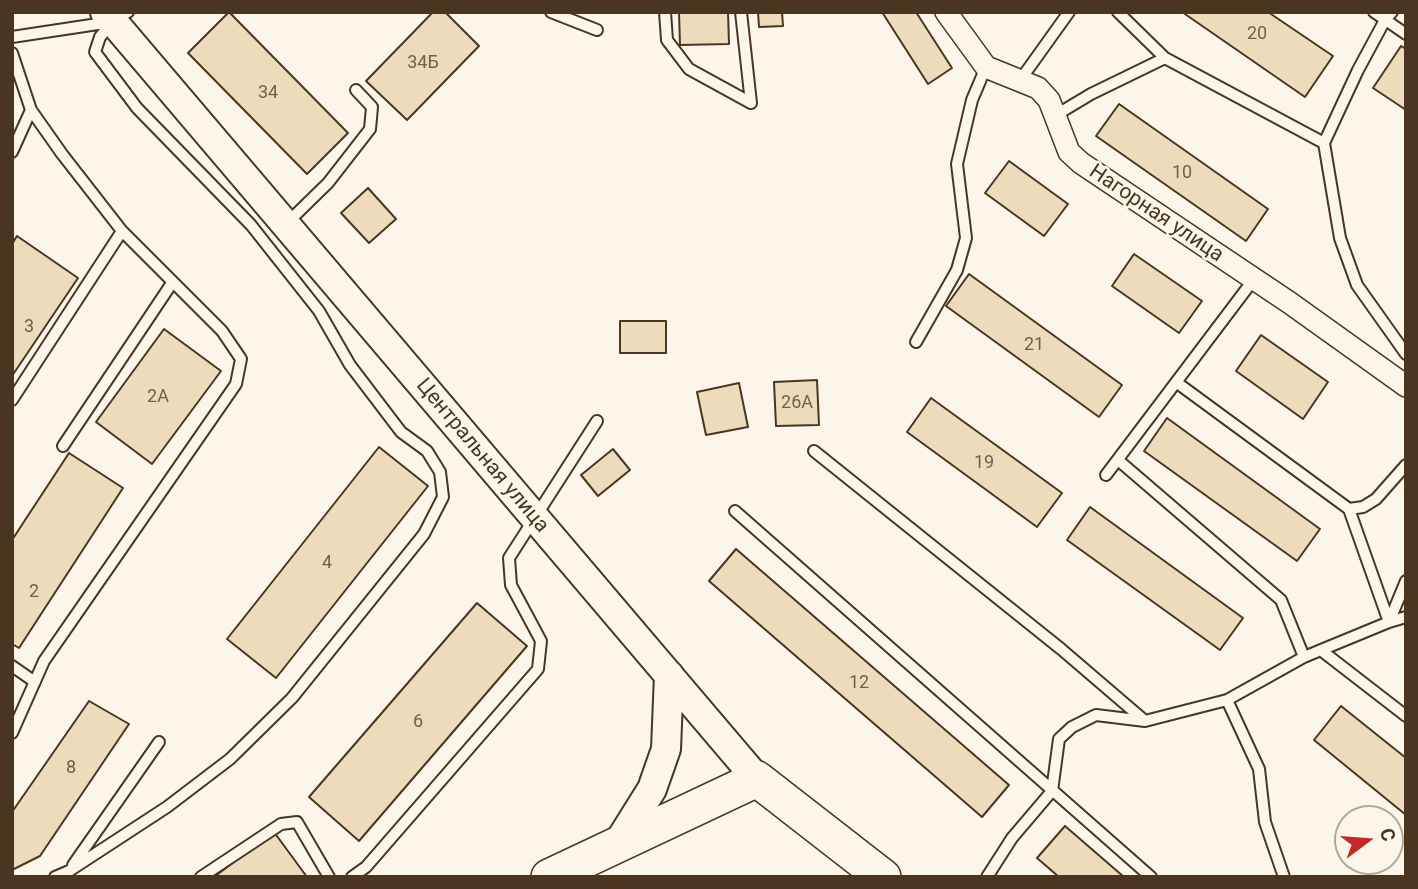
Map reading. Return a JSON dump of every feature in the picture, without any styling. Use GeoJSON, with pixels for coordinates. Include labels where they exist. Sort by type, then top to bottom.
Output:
{"type":"FeatureCollection","features":[{"type":"Feature","properties":{"kind":"main road"},"geometry":{"type":"LineString","coordinates":[[549,877],[757,779]]}},
{"type":"Feature","properties":{"kind":"main road","name":"Центральная улица"},"geometry":{"type":"LineString","coordinates":[[757,779],[883,877]]}},
{"type":"Feature","properties":{"kind":"street"},"geometry":{"type":"LineString","coordinates":[[946,12],[986,66]]}},
{"type":"Feature","properties":{"kind":"street","name":"Центральная улица"},"geometry":{"type":"LineString","coordinates":[[115,15],[285,225],[757,779]]}},
{"type":"Feature","properties":{"kind":"street","name":"Нагорная улица"},"geometry":{"type":"LineString","coordinates":[[986,66],[1038,88],[1049,100],[1069,152],[1081,163],[1254,279],[1406,386]]}},
{"type":"Feature","properties":{"kind":"street"},"geometry":{"type":"LineString","coordinates":[[617,845],[652,789],[666,749],[669,675]]}},
{"type":"Feature","properties":{"kind":"lane"},"geometry":{"type":"LineString","coordinates":[[551,12],[597,30]]}},
{"type":"Feature","properties":{"kind":"lane"},"geometry":{"type":"LineString","coordinates":[[665,12],[667,40],[689,69],[751,103],[741,12]]}},
{"type":"Feature","properties":{"kind":"lane"},"geometry":{"type":"LineString","coordinates":[[1021,79],[1069,12]]}},
{"type":"Feature","properties":{"kind":"lane"},"geometry":{"type":"LineString","coordinates":[[1118,12],[1165,58],[1324,143]]}},
{"type":"Feature","properties":{"kind":"lane"},"geometry":{"type":"LineString","coordinates":[[1374,12],[1388,16],[1406,34]]}},
{"type":"Feature","properties":{"kind":"lane"},"geometry":{"type":"LineString","coordinates":[[12,37],[115,15]]}},
{"type":"Feature","properties":{"kind":"lane"},"geometry":{"type":"LineString","coordinates":[[54,877],[69,871],[167,807],[230,758],[292,698],[424,534],[443,497],[440,472],[427,451],[401,432],[351,365],[310,300],[251,225],[137,108],[94,52],[100,37],[115,15]]}},
{"type":"Feature","properties":{"kind":"lane"},"geometry":{"type":"LineString","coordinates":[[1388,16],[1324,143],[1340,237],[1357,285],[1406,354]]}},
{"type":"Feature","properties":{"kind":"lane"},"geometry":{"type":"LineString","coordinates":[[12,53],[31,110],[62,154],[122,231],[222,331],[242,359],[236,384],[44,661],[12,733]]}},
{"type":"Feature","properties":{"kind":"lane"},"geometry":{"type":"LineString","coordinates":[[1056,115],[1091,94],[1165,58]]}},
{"type":"Feature","properties":{"kind":"lane"},"geometry":{"type":"LineString","coordinates":[[916,342],[957,270],[966,238],[957,164],[972,100],[986,66]]}},
{"type":"Feature","properties":{"kind":"lane"},"geometry":{"type":"LineString","coordinates":[[285,225],[328,183],[370,128],[372,107],[356,90]]}},
{"type":"Feature","properties":{"kind":"lane"},"geometry":{"type":"LineString","coordinates":[[12,152],[31,110]]}},
{"type":"Feature","properties":{"kind":"lane"},"geometry":{"type":"LineString","coordinates":[[12,400],[122,231]]}},
{"type":"Feature","properties":{"kind":"lane"},"geometry":{"type":"LineString","coordinates":[[1106,475],[1254,279]]}},
{"type":"Feature","properties":{"kind":"lane"},"geometry":{"type":"LineString","coordinates":[[63,446],[172,283]]}},
{"type":"Feature","properties":{"kind":"lane"},"geometry":{"type":"LineString","coordinates":[[1176,382],[1349,509],[1389,622]]}},
{"type":"Feature","properties":{"kind":"lane"},"geometry":{"type":"LineString","coordinates":[[352,877],[366,867],[538,668],[541,641],[511,585],[509,558],[597,421]]}},
{"type":"Feature","properties":{"kind":"lane"},"geometry":{"type":"LineString","coordinates":[[814,451],[1061,649],[1145,721]]}},
{"type":"Feature","properties":{"kind":"lane"},"geometry":{"type":"LineString","coordinates":[[1118,460],[1281,600],[1304,657]]}},
{"type":"Feature","properties":{"kind":"lane"},"geometry":{"type":"LineString","coordinates":[[1349,509],[1363,507],[1376,499],[1406,465]]}},
{"type":"Feature","properties":{"kind":"lane"},"geometry":{"type":"LineString","coordinates":[[735,511],[1150,877]]}},
{"type":"Feature","properties":{"kind":"lane"},"geometry":{"type":"LineString","coordinates":[[1389,622],[1406,581]]}},
{"type":"Feature","properties":{"kind":"lane"},"geometry":{"type":"LineString","coordinates":[[987,877],[1012,838],[1052,791],[1059,739],[1072,727],[1096,715],[1145,721],[1227,699],[1304,657],[1406,617]]}},
{"type":"Feature","properties":{"kind":"lane"},"geometry":{"type":"LineString","coordinates":[[1322,651],[1406,716]]}},
{"type":"Feature","properties":{"kind":"lane"},"geometry":{"type":"LineString","coordinates":[[12,666],[35,682]]}},
{"type":"Feature","properties":{"kind":"lane"},"geometry":{"type":"LineString","coordinates":[[1227,699],[1259,769],[1265,822],[1284,877]]}},
{"type":"Feature","properties":{"kind":"lane"},"geometry":{"type":"LineString","coordinates":[[69,871],[159,742]]}},
{"type":"Feature","properties":{"kind":"lane"},"geometry":{"type":"LineString","coordinates":[[201,877],[281,824],[297,822],[329,877]]}},
{"type":"Feature","properties":{"kind":"building"},"geometry":{"type":"Polygon","coordinates":[[[229,12],[348,133],[307,174],[188,53],[229,12]]]}},
{"type":"Feature","properties":{"kind":"building"},"geometry":{"type":"Polygon","coordinates":[[[433,12],[445,12],[479,46],[407,120],[366,81],[433,12]]]}},
{"type":"Feature","properties":{"kind":"building"},"geometry":{"type":"Polygon","coordinates":[[[679,12],[728,12],[729,44],[680,45],[679,12]]]}},
{"type":"Feature","properties":{"kind":"building"},"geometry":{"type":"Polygon","coordinates":[[[758,12],[782,12],[783,26],[759,27],[758,12]]]}},
{"type":"Feature","properties":{"kind":"building"},"geometry":{"type":"Polygon","coordinates":[[[882,12],[916,12],[952,68],[928,84],[882,12]]]}},
{"type":"Feature","properties":{"kind":"building"},"geometry":{"type":"Polygon","coordinates":[[[1182,12],[1268,12],[1333,56],[1305,97],[1182,12]]]}},
{"type":"Feature","properties":{"kind":"building"},"geometry":{"type":"Polygon","coordinates":[[[1401,46],[1406,49],[1406,110],[1373,88],[1401,46]]]}},
{"type":"Feature","properties":{"kind":"building"},"geometry":{"type":"Polygon","coordinates":[[[1119,104],[1268,209],[1246,241],[1096,136],[1119,104]]]}},
{"type":"Feature","properties":{"kind":"building"},"geometry":{"type":"Polygon","coordinates":[[[1009,161],[1068,204],[1044,236],[985,193],[1009,161]]]}},
{"type":"Feature","properties":{"kind":"building"},"geometry":{"type":"Polygon","coordinates":[[[368,188],[396,219],[369,243],[341,213],[368,188]]]}},
{"type":"Feature","properties":{"kind":"building"},"geometry":{"type":"Polygon","coordinates":[[[17,236],[78,278],[12,376],[12,244],[17,236]]]}},
{"type":"Feature","properties":{"kind":"building"},"geometry":{"type":"Polygon","coordinates":[[[1134,254],[1202,301],[1179,333],[1112,286],[1134,254]]]}},
{"type":"Feature","properties":{"kind":"building"},"geometry":{"type":"Polygon","coordinates":[[[969,274],[1122,385],[1099,417],[946,306],[969,274]]]}},
{"type":"Feature","properties":{"kind":"building"},"geometry":{"type":"Polygon","coordinates":[[[620,321],[666,321],[666,353],[620,353],[620,321]]]}},
{"type":"Feature","properties":{"kind":"building"},"geometry":{"type":"Polygon","coordinates":[[[164,329],[221,371],[152,464],[96,422],[164,329]]]}},
{"type":"Feature","properties":{"kind":"building"},"geometry":{"type":"Polygon","coordinates":[[[1261,335],[1328,382],[1303,419],[1236,371],[1261,335]]]}},
{"type":"Feature","properties":{"kind":"building"},"geometry":{"type":"Polygon","coordinates":[[[817,380],[819,425],[776,426],[774,382],[817,380]]]}},
{"type":"Feature","properties":{"kind":"building"},"geometry":{"type":"Polygon","coordinates":[[[739,383],[748,427],[706,435],[697,392],[739,383]]]}},
{"type":"Feature","properties":{"kind":"building"},"geometry":{"type":"Polygon","coordinates":[[[931,398],[1062,493],[1037,527],[907,432],[931,398]]]}},
{"type":"Feature","properties":{"kind":"building"},"geometry":{"type":"Polygon","coordinates":[[[1167,418],[1320,529],[1297,561],[1144,451],[1167,418]]]}},
{"type":"Feature","properties":{"kind":"building"},"geometry":{"type":"Polygon","coordinates":[[[379,447],[428,486],[276,678],[227,639],[379,447]]]}},
{"type":"Feature","properties":{"kind":"building"},"geometry":{"type":"Polygon","coordinates":[[[613,449],[630,470],[598,496],[581,475],[613,449]]]}},
{"type":"Feature","properties":{"kind":"building"},"geometry":{"type":"Polygon","coordinates":[[[69,453],[123,488],[19,648],[12,644],[12,540],[69,453]]]}},
{"type":"Feature","properties":{"kind":"building"},"geometry":{"type":"Polygon","coordinates":[[[1090,507],[1243,618],[1220,650],[1067,540],[1090,507]]]}},
{"type":"Feature","properties":{"kind":"building"},"geometry":{"type":"Polygon","coordinates":[[[736,549],[1009,785],[982,817],[709,581],[736,549]]]}},
{"type":"Feature","properties":{"kind":"building"},"geometry":{"type":"Polygon","coordinates":[[[477,603],[527,646],[359,841],[309,797],[477,603]]]}},
{"type":"Feature","properties":{"kind":"building"},"geometry":{"type":"Polygon","coordinates":[[[89,701],[129,724],[40,856],[12,870],[12,812],[89,701]]]}},
{"type":"Feature","properties":{"kind":"building"},"geometry":{"type":"Polygon","coordinates":[[[1341,706],[1406,758],[1406,815],[1404,805],[1394,805],[1314,740],[1341,706]]]}},
{"type":"Feature","properties":{"kind":"building"},"geometry":{"type":"Polygon","coordinates":[[[1065,826],[1124,877],[1059,877],[1037,858],[1065,826]]]}},
{"type":"Feature","properties":{"kind":"building"},"geometry":{"type":"Polygon","coordinates":[[[274,832],[307,877],[214,877],[274,832]]]}}]}
